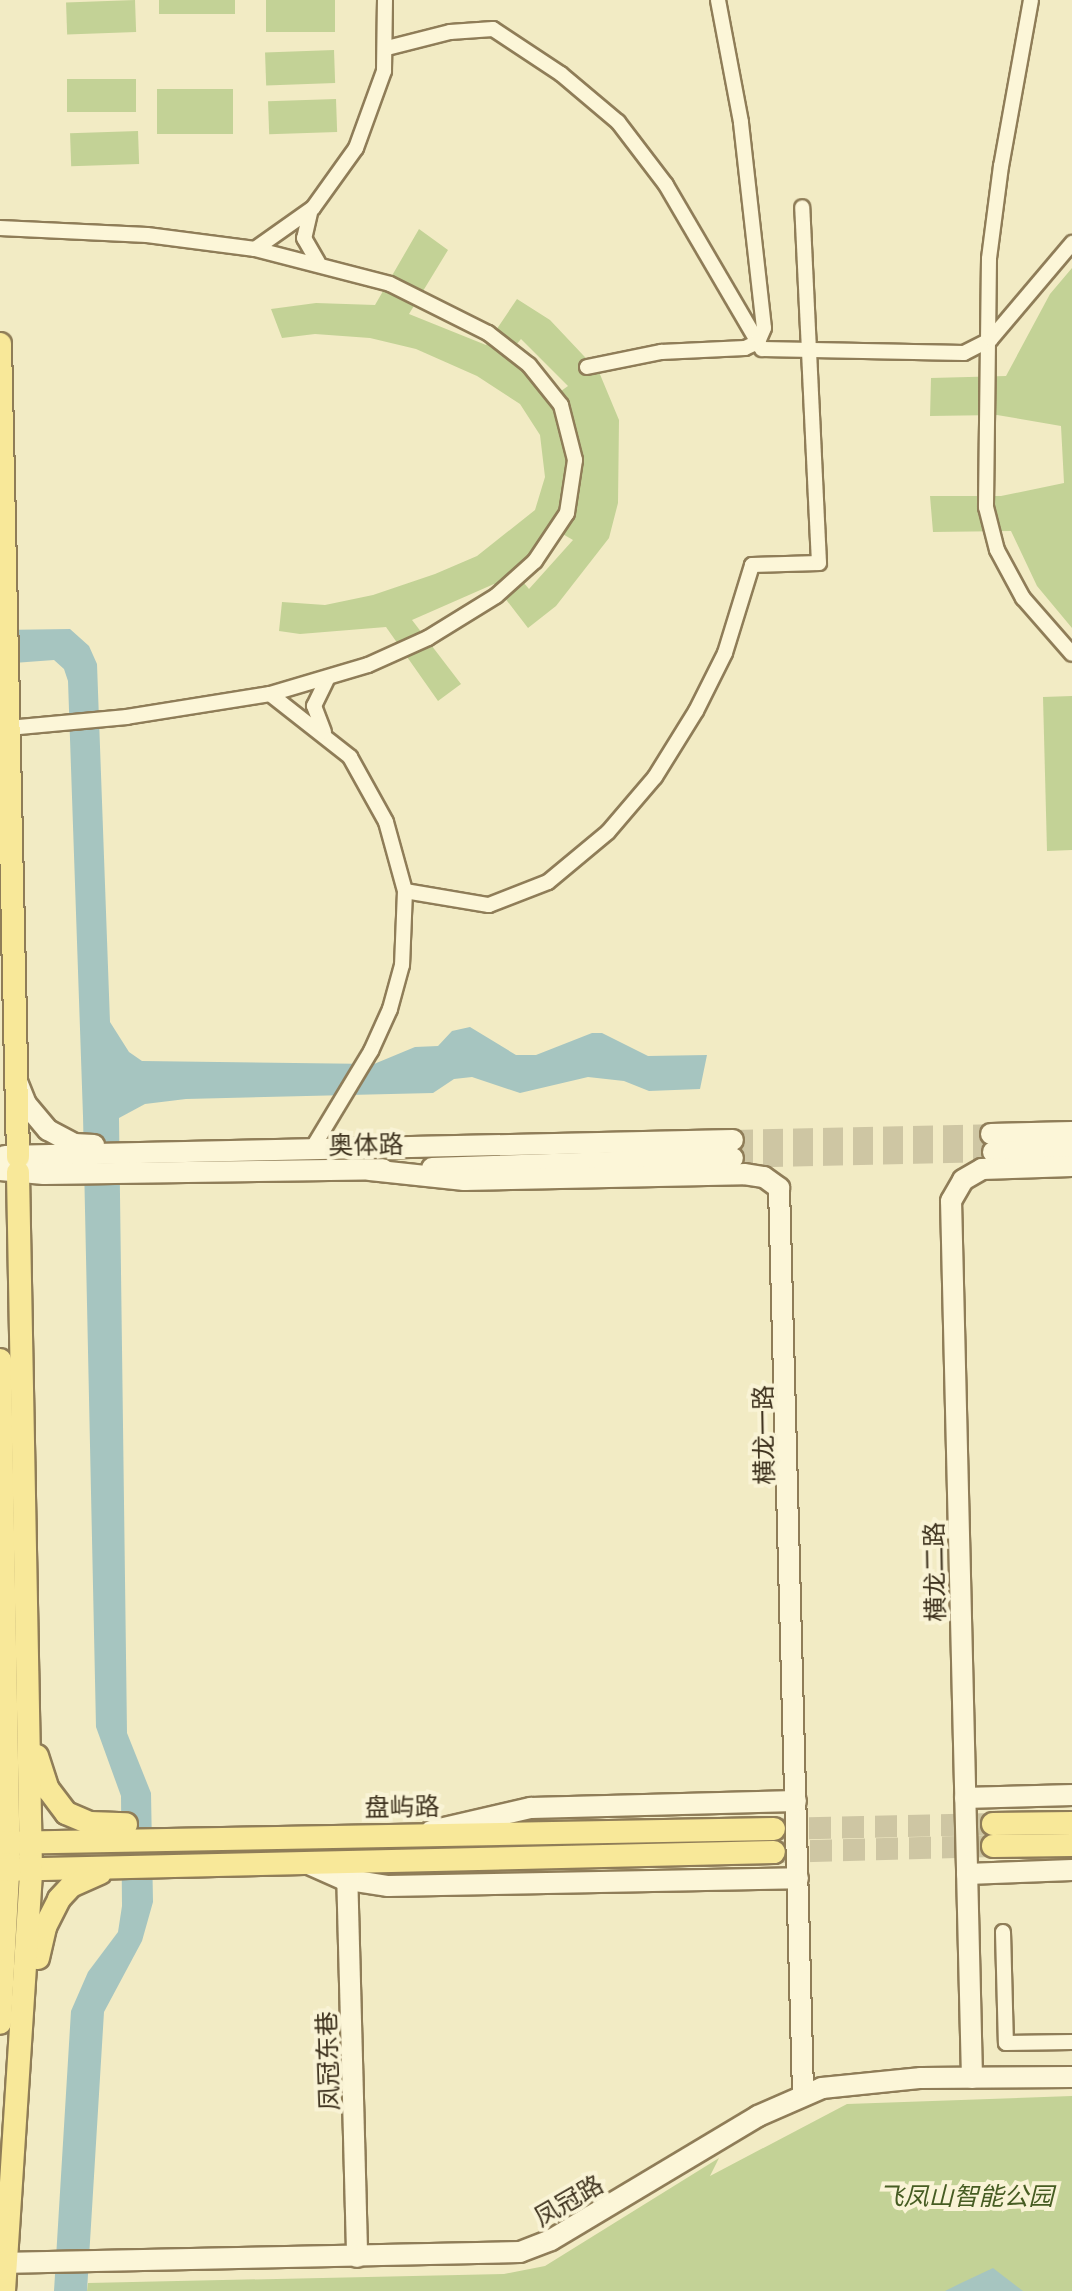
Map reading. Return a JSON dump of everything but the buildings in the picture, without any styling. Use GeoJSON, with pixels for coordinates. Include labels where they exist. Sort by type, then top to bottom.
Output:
{"type":"FeatureCollection","features":[{"type":"Feature","properties":{"kind":"main road"},"geometry":{"type":"LineString","coordinates":[[0,344],[16,1076],[9,1164],[30,1728],[13,1842]]}},
{"type":"Feature","properties":{"kind":"main road"},"geometry":{"type":"LineString","coordinates":[[0,1360],[13,1870],[23,2035]]}},
{"type":"Feature","properties":{"kind":"main road"},"geometry":{"type":"LineString","coordinates":[[30,1728],[48,1789],[74,1818],[101,1824],[203,1823],[242,1837]]}},
{"type":"Feature","properties":{"kind":"main road"},"geometry":{"type":"LineString","coordinates":[[1072,1822],[993,1835],[1072,1845]]}},
{"type":"Feature","properties":{"kind":"main road","name":"盘屿路"},"geometry":{"type":"LineString","coordinates":[[13,1842],[426,1832],[774,1840],[347,1871],[309,1864],[13,1870]]}},
{"type":"Feature","properties":{"kind":"main road"},"geometry":{"type":"LineString","coordinates":[[4,2291],[3,2263],[23,2035],[42,1938],[58,1899],[79,1882],[118,1869]]}},
{"type":"Feature","properties":{"kind":"main road"},"geometry":{"type":"LineString","coordinates":[[0,2023],[13,1870]]}},
{"type":"Feature","properties":{"kind":"street"},"geometry":{"type":"LineString","coordinates":[[254,249],[312,208],[338,179],[364,132],[376,100],[386,48],[385,0]]}},
{"type":"Feature","properties":{"kind":"street"},"geometry":{"type":"LineString","coordinates":[[587,367],[661,352],[744,348],[758,342],[764,328],[741,122],[718,0]]}},
{"type":"Feature","properties":{"kind":"street"},"geometry":{"type":"LineString","coordinates":[[1031,0],[1000,166],[989,259],[992,340],[985,494],[991,535],[1023,598],[1072,654]]}},
{"type":"Feature","properties":{"kind":"street"},"geometry":{"type":"LineString","coordinates":[[386,48],[450,32],[493,30],[561,74],[618,122],[666,185],[762,349],[964,354],[992,340],[1072,243]]}},
{"type":"Feature","properties":{"kind":"street"},"geometry":{"type":"LineString","coordinates":[[404,891],[490,906],[548,882],[608,832],[655,777],[725,653],[752,565],[818,563],[812,352],[802,207]]}},
{"type":"Feature","properties":{"kind":"street"},"geometry":{"type":"LineString","coordinates":[[312,208],[304,238],[318,262]]}},
{"type":"Feature","properties":{"kind":"street"},"geometry":{"type":"LineString","coordinates":[[0,228],[147,235],[254,249],[318,262],[390,284],[500,341],[541,378],[562,406],[575,460],[572,496],[560,528],[524,572],[453,624],[368,664],[270,694],[126,717],[9,728]]}},
{"type":"Feature","properties":{"kind":"street"},"geometry":{"type":"LineString","coordinates":[[324,732],[314,706],[318,690],[330,677]]}},
{"type":"Feature","properties":{"kind":"street"},"geometry":{"type":"LineString","coordinates":[[270,694],[324,732],[350,757],[378,805],[393,841],[404,891],[402,964],[390,1009],[371,1051],[312,1146]]}},
{"type":"Feature","properties":{"kind":"street"},"geometry":{"type":"LineString","coordinates":[[16,1076],[26,1104],[58,1138],[82,1145],[186,1150]]}},
{"type":"Feature","properties":{"kind":"street"},"geometry":{"type":"LineString","coordinates":[[1072,1132],[992,1143],[1072,1150]]}},
{"type":"Feature","properties":{"kind":"street","name":"奥体路"},"geometry":{"type":"LineString","coordinates":[[312,1146],[733,1149],[370,1170],[9,1164],[186,1150],[312,1146]]}},
{"type":"Feature","properties":{"kind":"street","name":"横龙二路"},"geometry":{"type":"LineString","coordinates":[[972,2078],[951,1201],[963,1180],[982,1169],[1072,1166]]}},
{"type":"Feature","properties":{"kind":"street","name":"横龙一路"},"geometry":{"type":"LineString","coordinates":[[370,1170],[464,1180],[744,1174],[764,1178],[779,1188],[803,2095]]}},
{"type":"Feature","properties":{"kind":"street"},"geometry":{"type":"LineString","coordinates":[[965,1798],[1072,1795]]}},
{"type":"Feature","properties":{"kind":"street"},"geometry":{"type":"LineString","coordinates":[[426,1832],[531,1808],[796,1802]]}},
{"type":"Feature","properties":{"kind":"street"},"geometry":{"type":"LineString","coordinates":[[967,1874],[1072,1870]]}},
{"type":"Feature","properties":{"kind":"street"},"geometry":{"type":"LineString","coordinates":[[347,1871],[399,1886],[798,1878]]}},
{"type":"Feature","properties":{"kind":"street","name":"凤冠东巷"},"geometry":{"type":"LineString","coordinates":[[347,1871],[358,2257]]}},
{"type":"Feature","properties":{"kind":"street"},"geometry":{"type":"LineString","coordinates":[[1003,1932],[1006,2044],[1072,2042]]}},
{"type":"Feature","properties":{"kind":"street","name":"凤冠路"},"geometry":{"type":"LineString","coordinates":[[3,2263],[488,2256],[529,2250],[758,2116],[803,2095],[846,2083],[1072,2076]]}},
{"type":"Feature","properties":{"kind":"green space"},"geometry":{"type":"Polygon","coordinates":[[[135,0],[136,32],[67,34],[66,2],[135,0]]]}},
{"type":"Feature","properties":{"kind":"green space"},"geometry":{"type":"Polygon","coordinates":[[[159,0],[235,0],[235,14],[159,14],[159,0]]]}},
{"type":"Feature","properties":{"kind":"green space"},"geometry":{"type":"Polygon","coordinates":[[[266,0],[335,0],[335,32],[266,32],[266,0]]]}},
{"type":"Feature","properties":{"kind":"green space"},"geometry":{"type":"Polygon","coordinates":[[[334,50],[335,83],[266,85],[265,52],[334,50]]]}},
{"type":"Feature","properties":{"kind":"green space"},"geometry":{"type":"Polygon","coordinates":[[[67,79],[136,79],[136,112],[67,112],[67,79]]]}},
{"type":"Feature","properties":{"kind":"green space"},"geometry":{"type":"Polygon","coordinates":[[[157,89],[233,89],[233,134],[157,134],[157,89]]]}},
{"type":"Feature","properties":{"kind":"green space"},"geometry":{"type":"Polygon","coordinates":[[[336,99],[337,132],[269,134],[268,101],[336,99]]]}},
{"type":"Feature","properties":{"kind":"green space"},"geometry":{"type":"Polygon","coordinates":[[[138,131],[139,164],[71,166],[70,133],[138,131]]]}},
{"type":"Feature","properties":{"kind":"green space"},"geometry":{"type":"Polygon","coordinates":[[[419,229],[448,250],[409,314],[486,345],[517,299],[550,320],[599,372],[619,420],[618,503],[609,538],[556,606],[528,628],[494,584],[412,620],[461,684],[438,701],[386,627],[300,634],[279,631],[282,602],[325,605],[373,595],[477,556],[535,510],[545,477],[540,435],[520,404],[477,376],[416,349],[370,338],[315,334],[282,338],[271,309],[316,303],[375,305],[419,229]],[[521,339],[507,356],[528,372],[550,399],[568,386],[521,339]],[[554,529],[513,570],[529,589],[573,540],[554,529]]]}},
{"type":"Feature","properties":{"kind":"green space"},"geometry":{"type":"Polygon","coordinates":[[[1072,268],[1072,628],[1037,586],[1011,531],[933,532],[930,496],[1001,496],[1064,483],[1061,426],[997,415],[930,416],[931,378],[1006,376],[1050,294],[1072,268]]]}},
{"type":"Feature","properties":{"kind":"green space"},"geometry":{"type":"Polygon","coordinates":[[[1072,696],[1072,850],[1047,851],[1043,697],[1072,696]]]}},
{"type":"Feature","properties":{"kind":"green space","name":"飞凤山智能公园"},"geometry":{"type":"Polygon","coordinates":[[[1072,2096],[1072,2291],[87,2291],[88,2283],[504,2274],[545,2266],[719,2158],[710,2176],[847,2104],[1072,2096]]]}},
{"type":"Feature","properties":{"kind":"water"},"geometry":{"type":"Polygon","coordinates":[[[70,629],[89,646],[97,664],[110,1022],[129,1052],[142,1061],[374,1064],[415,1047],[438,1046],[452,1031],[470,1027],[516,1055],[536,1055],[592,1033],[602,1033],[648,1056],[707,1055],[700,1089],[649,1091],[624,1081],[588,1077],[520,1093],[472,1077],[454,1079],[433,1093],[186,1099],[145,1104],[119,1118],[127,1733],[151,1793],[153,1902],[142,1941],[104,2012],[87,2291],[54,2291],[71,2011],[88,1972],[118,1932],[122,1906],[121,1796],[96,1727],[83,1116],[68,681],[64,669],[54,660],[0,664],[0,630],[70,629]]]}},
{"type":"Feature","properties":{"kind":"water"},"geometry":{"type":"Polygon","coordinates":[[[993,2268],[1023,2291],[945,2291],[959,2284],[993,2268]]]}},
{"type":"Feature","properties":{"kind":"tunnel"},"geometry":{"type":"LineString","coordinates":[[733,1140],[991,1134]]}},
{"type":"Feature","properties":{"kind":"tunnel"},"geometry":{"type":"LineString","coordinates":[[733,1158],[993,1152]]}},
{"type":"Feature","properties":{"kind":"tunnel"},"geometry":{"type":"LineString","coordinates":[[776,1829],[993,1824]]}},
{"type":"Feature","properties":{"kind":"tunnel"},"geometry":{"type":"LineString","coordinates":[[777,1852],[993,1846]]}}]}
